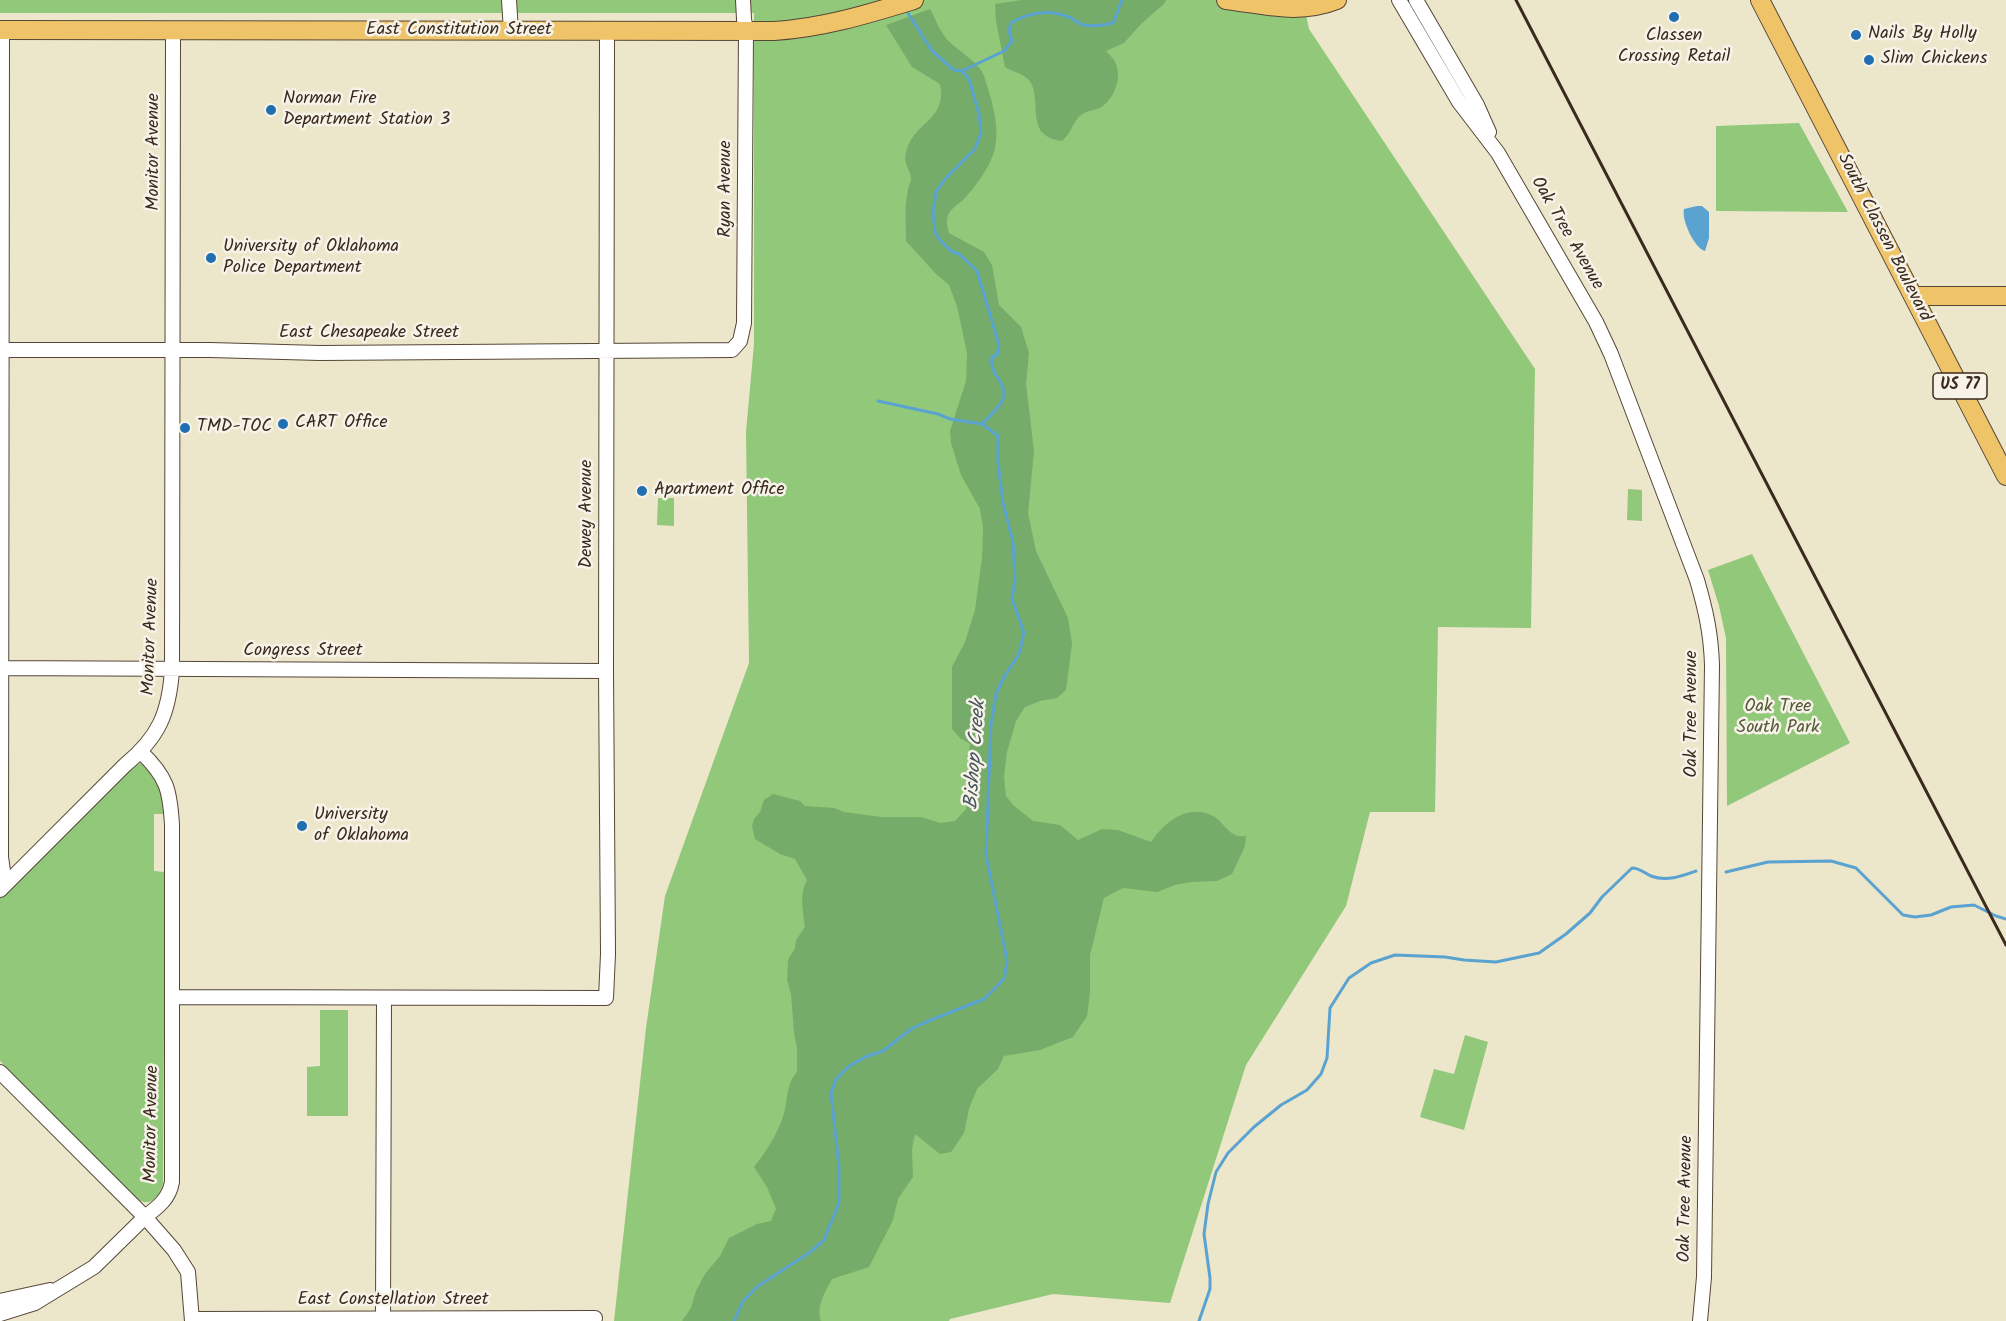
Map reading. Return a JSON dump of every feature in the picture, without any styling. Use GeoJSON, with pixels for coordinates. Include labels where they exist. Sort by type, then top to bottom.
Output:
{"type":"FeatureCollection","features":[{"type":"Feature","properties":{"kind":"main road","name":"East Constitution Street"},"geometry":{"type":"LineString","coordinates":[[1,30],[774,32],[813,28],[914,0]]}},
{"type":"Feature","properties":{"kind":"main road"},"geometry":{"type":"LineString","coordinates":[[1226,0],[1293,10],[1310,8],[1337,0]]}},
{"type":"Feature","properties":{"kind":"main road"},"geometry":{"type":"LineString","coordinates":[[1276,6],[1302,0]]}},
{"type":"Feature","properties":{"kind":"main road","name":"South Classen Boulevard"},"geometry":{"type":"LineString","coordinates":[[1760,0],[2006,476]]}},
{"type":"Feature","properties":{"kind":"main road"},"geometry":{"type":"LineString","coordinates":[[1914,296],[2006,296]]}},
{"type":"Feature","properties":{"kind":"street"},"geometry":{"type":"LineString","coordinates":[[509,0],[511,31]]}},
{"type":"Feature","properties":{"kind":"street","name":"Ryan Avenue"},"geometry":{"type":"LineString","coordinates":[[737,346],[744,323],[746,31],[743,0]]}},
{"type":"Feature","properties":{"kind":"street","name":"Oak Tree Avenue"},"geometry":{"type":"LineString","coordinates":[[1399,0],[1444,64]]}},
{"type":"Feature","properties":{"kind":"street","name":"Oak Tree Avenue"},"geometry":{"type":"LineString","coordinates":[[1416,0],[1459,102],[1498,153],[1596,322],[1611,354],[1697,580],[1711,635],[1704,1277],[1700,1321]]}},
{"type":"Feature","properties":{"kind":"street"},"geometry":{"type":"LineString","coordinates":[[1,30],[0,668],[3,886]]}},
{"type":"Feature","properties":{"kind":"street","name":"Monitor Avenue"},"geometry":{"type":"LineString","coordinates":[[145,1217],[164,1202],[171,1190],[172,1182],[171,804],[166,783],[141,752],[168,707],[172,670],[173,31]]}},
{"type":"Feature","properties":{"kind":"street","name":"Dewey Avenue"},"geometry":{"type":"LineString","coordinates":[[384,998],[606,998],[608,942],[607,31]]}},
{"type":"Feature","properties":{"kind":"street","name":"East Chesapeake Street"},"geometry":{"type":"LineString","coordinates":[[1,350],[320,353],[607,352],[725,351],[737,346]]}},
{"type":"Feature","properties":{"kind":"street","name":"Congress Street"},"geometry":{"type":"LineString","coordinates":[[0,668],[606,671]]}},
{"type":"Feature","properties":{"kind":"street"},"geometry":{"type":"LineString","coordinates":[[3,886],[125,765],[141,752]]}},
{"type":"Feature","properties":{"kind":"street"},"geometry":{"type":"LineString","coordinates":[[172,997],[384,998],[383,1319]]}},
{"type":"Feature","properties":{"kind":"street","name":"Monitor Avenue"},"geometry":{"type":"LineString","coordinates":[[0,1072],[145,1217],[174,1250],[188,1272],[192,1320]]}},
{"type":"Feature","properties":{"kind":"street"},"geometry":{"type":"LineString","coordinates":[[0,1314],[35,1303],[94,1267],[145,1217]]}},
{"type":"Feature","properties":{"kind":"street"},"geometry":{"type":"LineString","coordinates":[[0,1301],[55,1289]]}},
{"type":"Feature","properties":{"kind":"street","name":"East Constellation Street"},"geometry":{"type":"LineString","coordinates":[[192,1320],[595,1318]]}},
{"type":"Feature","properties":{"kind":"green space"},"geometry":{"type":"Polygon","coordinates":[[[0,0],[1303,0],[1309,29],[1535,369],[1531,628],[1438,627],[1435,812],[1370,812],[1346,906],[1246,1065],[1170,1303],[1053,1294],[949,1321],[614,1321],[646,1028],[665,896],[749,663],[746,432],[754,344],[754,13],[0,13],[0,0]]]}},
{"type":"Feature","properties":{"kind":"green space"},"geometry":{"type":"Polygon","coordinates":[[[1022,0],[1166,0],[1124,43],[1106,51],[1117,68],[1116,88],[1109,100],[1100,108],[1080,116],[1062,141],[1043,134],[1039,127],[1030,81],[1005,67],[995,4],[1022,0]]]}},
{"type":"Feature","properties":{"kind":"green space"},"geometry":{"type":"Polygon","coordinates":[[[930,9],[945,37],[982,71],[994,111],[996,139],[993,155],[978,182],[949,213],[947,226],[949,233],[984,252],[992,265],[999,305],[1021,327],[1029,353],[1026,384],[1034,451],[1028,513],[1036,551],[1068,618],[1072,644],[1066,690],[1057,698],[1025,707],[1016,721],[1007,752],[1004,777],[1006,796],[1013,805],[1033,821],[1060,825],[1078,840],[1102,829],[1118,830],[1151,842],[1162,828],[1176,817],[1202,812],[1216,818],[1235,835],[1246,836],[1245,846],[1232,874],[1217,881],[1175,885],[1157,892],[1123,888],[1104,898],[1090,955],[1090,993],[1087,1016],[1073,1037],[1040,1050],[1004,1056],[998,1069],[977,1089],[969,1109],[964,1133],[951,1152],[940,1154],[915,1134],[912,1149],[913,1177],[898,1199],[893,1220],[869,1267],[832,1279],[820,1305],[821,1321],[682,1321],[691,1308],[696,1291],[705,1274],[720,1256],[729,1238],[757,1224],[771,1221],[776,1209],[767,1187],[754,1167],[779,1127],[789,1086],[797,1072],[797,1048],[791,994],[787,980],[788,960],[795,948],[796,940],[805,927],[802,897],[807,880],[795,859],[780,854],[755,839],[752,826],[764,800],[773,794],[800,801],[805,806],[834,808],[844,812],[881,817],[921,817],[940,823],[955,821],[966,809],[969,792],[970,744],[952,729],[952,667],[965,642],[975,610],[982,558],[983,528],[980,509],[961,475],[951,443],[950,431],[966,381],[967,353],[957,306],[949,285],[906,241],[906,202],[911,177],[905,158],[906,152],[918,131],[936,112],[941,95],[940,84],[912,67],[886,25],[930,9]]]}},
{"type":"Feature","properties":{"kind":"green space"},"geometry":{"type":"Polygon","coordinates":[[[1799,123],[1848,212],[1716,211],[1716,126],[1799,123]]]}},
{"type":"Feature","properties":{"kind":"green space"},"geometry":{"type":"Polygon","coordinates":[[[1628,489],[1642,490],[1642,521],[1627,520],[1628,489]]]}},
{"type":"Feature","properties":{"kind":"green space"},"geometry":{"type":"Polygon","coordinates":[[[658,498],[674,498],[674,526],[657,525],[658,498]]]}},
{"type":"Feature","properties":{"kind":"green space","name":"Oak Tree South Park"},"geometry":{"type":"Polygon","coordinates":[[[1752,554],[1850,743],[1727,806],[1726,638],[1708,570],[1752,554]]]}},
{"type":"Feature","properties":{"kind":"green space"},"geometry":{"type":"Polygon","coordinates":[[[140,763],[147,766],[157,777],[167,814],[154,814],[154,871],[165,872],[163,1184],[156,1197],[149,1202],[136,1198],[0,1061],[0,897],[130,768],[140,763]]]}},
{"type":"Feature","properties":{"kind":"green space"},"geometry":{"type":"Polygon","coordinates":[[[320,1010],[348,1010],[348,1116],[307,1116],[307,1067],[320,1066],[320,1010]]]}},
{"type":"Feature","properties":{"kind":"green space"},"geometry":{"type":"Polygon","coordinates":[[[1465,1035],[1488,1042],[1464,1130],[1420,1117],[1434,1069],[1454,1074],[1465,1035]]]}},
{"type":"Feature","properties":{"kind":"water"},"geometry":{"type":"Polygon","coordinates":[[[1702,206],[1709,212],[1709,238],[1705,251],[1693,240],[1685,220],[1684,209],[1702,206]]]}},
{"type":"Feature","properties":{"kind":"waterway"},"geometry":{"type":"LineString","coordinates":[[962,71],[1004,51],[1012,41],[1009,31],[1011,23],[1018,19],[1048,12],[1063,15],[1084,25],[1113,23],[1122,0]]}},
{"type":"Feature","properties":{"kind":"waterway","name":"Bishop Creek"},"geometry":{"type":"LineString","coordinates":[[734,1321],[743,1301],[758,1286],[809,1253],[824,1240],[839,1203],[839,1167],[831,1093],[836,1079],[848,1067],[865,1057],[883,1051],[911,1029],[984,999],[1004,979],[1007,962],[986,855],[991,725],[996,694],[1019,654],[1024,633],[1012,599],[1015,581],[1013,542],[1003,503],[998,462],[998,436],[982,424],[999,406],[1004,392],[992,364],[992,357],[997,355],[999,345],[977,271],[939,239],[935,231],[933,212],[936,192],[945,179],[975,149],[981,133],[979,114],[969,79],[962,71],[954,70],[932,51],[906,10]]}},
{"type":"Feature","properties":{"kind":"waterway"},"geometry":{"type":"LineString","coordinates":[[878,401],[938,414],[950,419],[982,424]]}},
{"type":"Feature","properties":{"kind":"waterway"},"geometry":{"type":"LineString","coordinates":[[1726,872],[1768,862],[1831,861],[1856,868],[1903,915],[1915,917],[1931,915],[1951,907],[1974,905],[2006,919]]}},
{"type":"Feature","properties":{"kind":"waterway"},"geometry":{"type":"LineString","coordinates":[[1199,1321],[1210,1289],[1204,1234],[1216,1172],[1228,1153],[1254,1127],[1281,1105],[1307,1090],[1321,1074],[1327,1058],[1330,1008],[1349,978],[1371,963],[1395,955],[1496,962],[1539,953],[1590,913],[1602,897],[1632,868],[1657,878],[1674,878],[1696,871]]}},
{"type":"Feature","properties":{"kind":"railway"},"geometry":{"type":"LineString","coordinates":[[1516,0],[2006,945]]}},
{"type":"Feature","properties":{"kind":"place","name":"Classen Crossing Retail"},"geometry":{"type":"Point","coordinates":[1674,17]}},
{"type":"Feature","properties":{"kind":"place","name":"Nails By Holly"},"geometry":{"type":"Point","coordinates":[1856,35]}},
{"type":"Feature","properties":{"kind":"place","name":"Slim Chickens"},"geometry":{"type":"Point","coordinates":[1869,60]}},
{"type":"Feature","properties":{"kind":"place","name":"Norman Fire Department Station 3"},"geometry":{"type":"Point","coordinates":[271,110]}},
{"type":"Feature","properties":{"kind":"place","name":"University of Oklahoma Police Department"},"geometry":{"type":"Point","coordinates":[211,258]}},
{"type":"Feature","properties":{"kind":"place","name":"CART Office"},"geometry":{"type":"Point","coordinates":[283,424]}},
{"type":"Feature","properties":{"kind":"place","name":"TMD-TOC"},"geometry":{"type":"Point","coordinates":[185,428]}},
{"type":"Feature","properties":{"kind":"place","name":"Apartment Office"},"geometry":{"type":"Point","coordinates":[642,491]}},
{"type":"Feature","properties":{"kind":"place","name":"University of Oklahoma"},"geometry":{"type":"Point","coordinates":[302,826]}}]}
